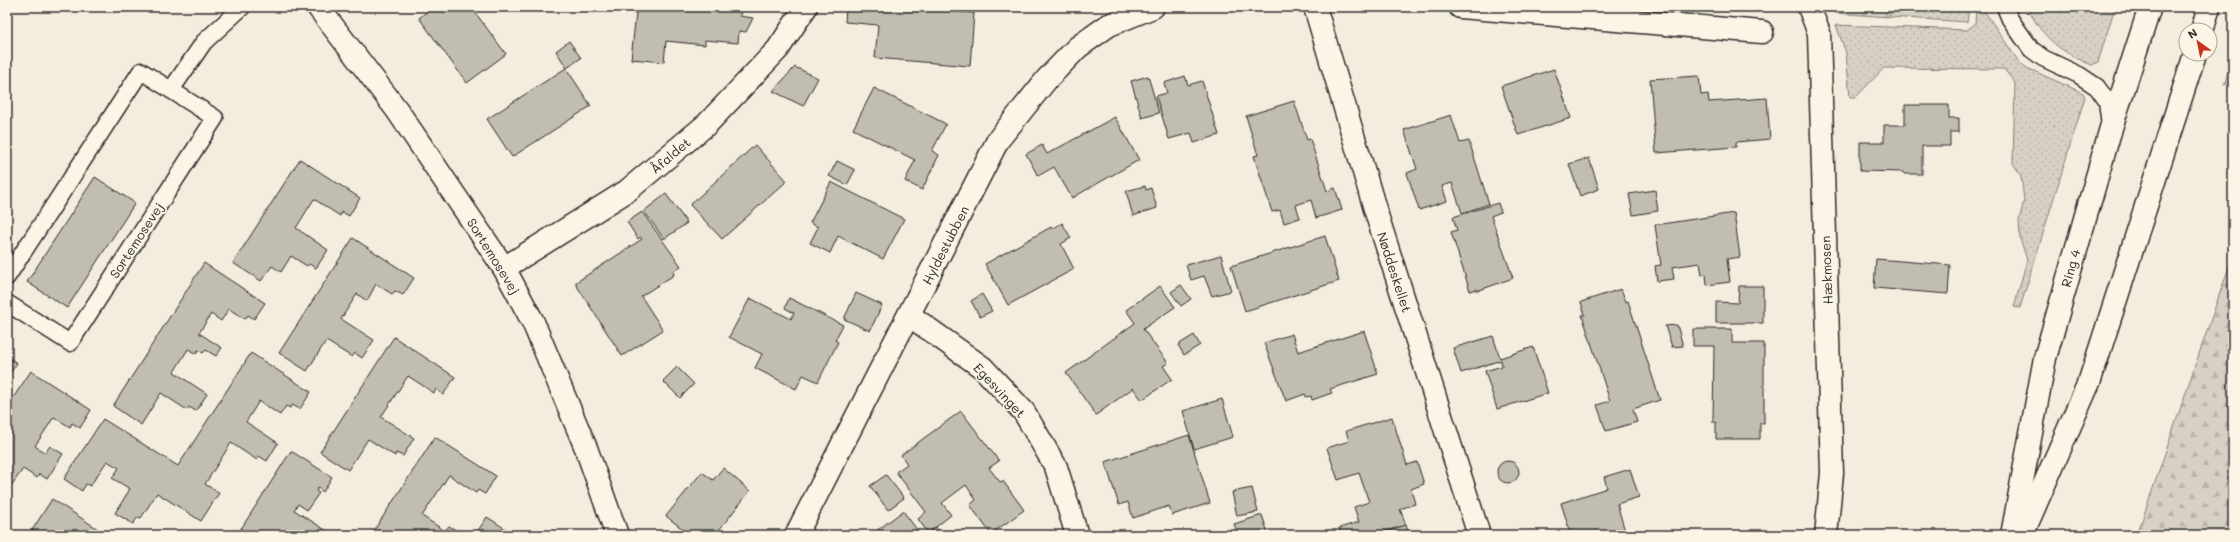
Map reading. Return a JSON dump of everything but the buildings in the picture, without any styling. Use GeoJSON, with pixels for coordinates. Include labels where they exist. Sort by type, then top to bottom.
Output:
{"type":"FeatureCollection","features":[{"type":"Feature","properties":{"kind":"street","name":"Sortemosevej"},"geometry":{"type":"LineString","coordinates":[[318,7],[397,110],[504,268],[536,329],[586,448],[617,535]]}},
{"type":"Feature","properties":{"kind":"street","name":"Åfaldet"},"geometry":{"type":"LineString","coordinates":[[504,268],[627,191],[707,124],[778,49],[806,7]]}},
{"type":"Feature","properties":{"kind":"street","name":"Hyldestubben"},"geometry":{"type":"LineString","coordinates":[[796,535],[998,140],[1035,94],[1078,47],[1110,25],[1153,7]]}},
{"type":"Feature","properties":{"kind":"street","name":"Nøddeskellet"},"geometry":{"type":"LineString","coordinates":[[1315,7],[1375,209],[1479,535]]}},
{"type":"Feature","properties":{"kind":"street"},"geometry":{"type":"LineString","coordinates":[[1460,7],[1762,32]]}},
{"type":"Feature","properties":{"kind":"street","name":"Hækmosen"},"geometry":{"type":"LineString","coordinates":[[1809,7],[1819,33],[1832,473],[1826,535]]}},
{"type":"Feature","properties":{"kind":"street","name":"Ring 4"},"geometry":{"type":"LineString","coordinates":[[2012,535],[2045,358],[2111,128],[2150,7]]}},
{"type":"Feature","properties":{"kind":"street"},"geometry":{"type":"LineString","coordinates":[[2204,22],[2209,7]]}},
{"type":"Feature","properties":{"kind":"street"},"geometry":{"type":"LineString","coordinates":[[2022,535],[2090,380],[2192,62]]}},
{"type":"Feature","properties":{"kind":"street","name":"Egesvinget"},"geometry":{"type":"LineString","coordinates":[[909,315],[983,368],[1024,412],[1056,467],[1077,535]]}},
{"type":"Feature","properties":{"kind":"lane"},"geometry":{"type":"LineString","coordinates":[[171,90],[204,42],[242,7]]}},
{"type":"Feature","properties":{"kind":"lane"},"geometry":{"type":"LineString","coordinates":[[2005,7],[2010,19],[2031,49],[2043,58],[2089,80],[2100,90],[2109,109],[2111,128]]}},
{"type":"Feature","properties":{"kind":"lane","name":"Sortemosevej"},"geometry":{"type":"LineString","coordinates":[[7,277],[141,70],[215,118],[70,343],[7,303]]}},
{"type":"Feature","properties":{"kind":"green space"},"geometry":{"type":"Polygon","coordinates":[[[1834,7],[1892,7],[1889,17],[1834,13],[1834,7]]]}},
{"type":"Feature","properties":{"kind":"green space"},"geometry":{"type":"Polygon","coordinates":[[[1892,7],[1969,8],[1967,22],[1889,17],[1892,7]]]}},
{"type":"Feature","properties":{"kind":"green space"},"geometry":{"type":"Polygon","coordinates":[[[1976,7],[1983,9],[2019,62],[2027,68],[2083,93],[2085,97],[2020,308],[2014,307],[2027,260],[2020,238],[2019,221],[2024,200],[2021,176],[2013,163],[2015,83],[2004,69],[1884,68],[1856,97],[1850,97],[1846,53],[1836,25],[1967,30],[1975,24],[1976,7]]]}},
{"type":"Feature","properties":{"kind":"green space"},"geometry":{"type":"Polygon","coordinates":[[[2030,7],[2115,7],[2098,62],[2092,65],[2082,61],[2054,44],[2034,19],[2029,9],[2030,7]]]}},
{"type":"Feature","properties":{"kind":"green space"},"geometry":{"type":"Polygon","coordinates":[[[2233,56],[2233,80],[2224,85],[2233,56]]]}},
{"type":"Feature","properties":{"kind":"green space"},"geometry":{"type":"Polygon","coordinates":[[[2233,255],[2233,535],[2137,535],[2233,255]]]}}]}
